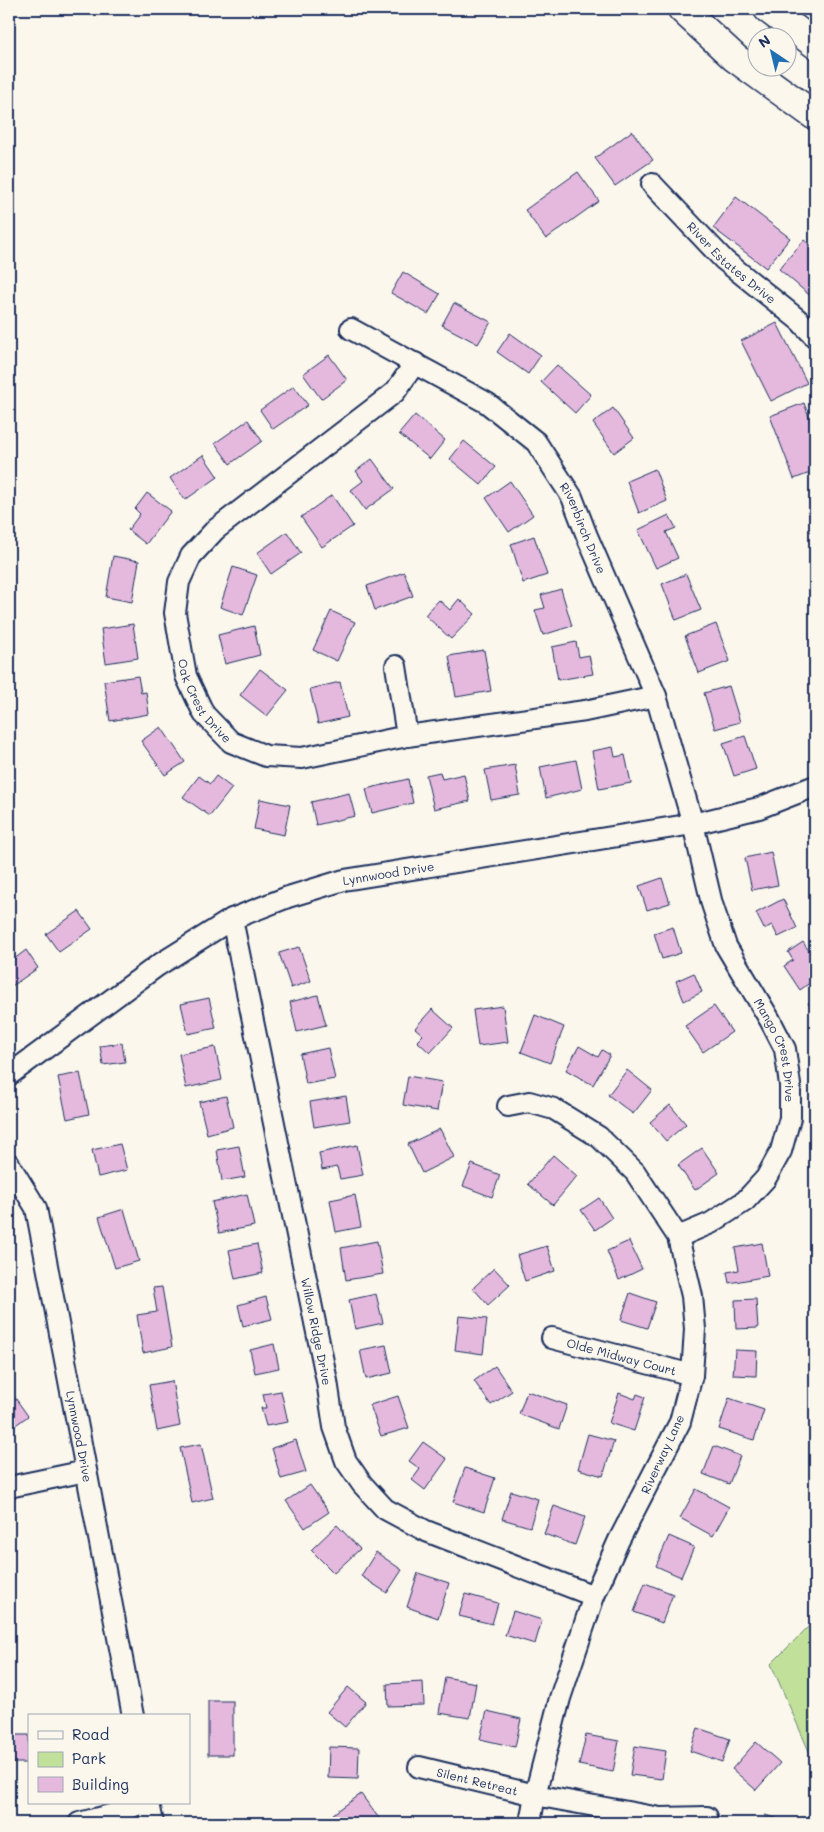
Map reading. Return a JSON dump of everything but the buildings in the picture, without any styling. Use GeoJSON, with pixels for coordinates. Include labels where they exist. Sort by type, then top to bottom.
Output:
{"type":"FeatureCollection","features":[{"type":"Feature","properties":{"kind":"highway"},"geometry":{"type":"LineString","coordinates":[[682,9],[735,58],[815,116]]}},
{"type":"Feature","properties":{"kind":"highway"},"geometry":{"type":"LineString","coordinates":[[768,9],[815,44]]}},
{"type":"Feature","properties":{"kind":"street","name":"River Estates Drive"},"geometry":{"type":"LineString","coordinates":[[652,184],[724,260],[800,321],[815,336]]}},
{"type":"Feature","properties":{"kind":"street","name":"Riverbirch Drive"},"geometry":{"type":"LineString","coordinates":[[351,328],[487,404],[536,442],[572,497],[656,696],[693,824]]}},
{"type":"Feature","properties":{"kind":"street","name":"Oak Crest Drive"},"geometry":{"type":"LineString","coordinates":[[415,363],[395,392],[215,530],[191,556],[179,582],[175,613],[186,676],[204,714],[231,742],[266,756],[302,758],[407,736],[584,711],[656,696]]}},
{"type":"Feature","properties":{"kind":"street"},"geometry":{"type":"LineString","coordinates":[[396,666],[407,736]]}},
{"type":"Feature","properties":{"kind":"street","name":"Lynnwood Drive"},"geometry":{"type":"LineString","coordinates":[[9,1075],[157,966],[232,920],[288,897],[344,880],[693,824],[759,808],[815,786]]}},
{"type":"Feature","properties":{"kind":"street","name":"Mango Crest Drive"},"geometry":{"type":"LineString","coordinates":[[678,1237],[711,1223],[745,1201],[766,1178],[782,1151],[790,1118],[790,1084],[785,1049],[726,946],[712,904],[693,824]]}},
{"type":"Feature","properties":{"kind":"street","name":"Willow Ridge Drive"},"geometry":{"type":"LineString","coordinates":[[232,920],[327,1381],[334,1427],[346,1462],[362,1484],[385,1509],[426,1531],[594,1596]]}},
{"type":"Feature","properties":{"kind":"street","name":"Riverway Lane"},"geometry":{"type":"LineString","coordinates":[[508,1106],[529,1102],[554,1109],[599,1137],[635,1172],[678,1237],[692,1304],[695,1329],[692,1375],[680,1422],[619,1540],[594,1596],[560,1698],[535,1795],[530,1823]]}},
{"type":"Feature","properties":{"kind":"street","name":"Lynnwood Drive"},"geometry":{"type":"LineString","coordinates":[[9,1164],[36,1208],[133,1714]]}},
{"type":"Feature","properties":{"kind":"street","name":"Olde Midway Court"},"geometry":{"type":"LineString","coordinates":[[552,1338],[692,1375]]}},
{"type":"Feature","properties":{"kind":"street"},"geometry":{"type":"LineString","coordinates":[[9,1487],[86,1470]]}},
{"type":"Feature","properties":{"kind":"street","name":"Silent Retreat"},"geometry":{"type":"LineString","coordinates":[[419,1767],[535,1795],[660,1818],[707,1816]]}},
{"type":"Feature","properties":{"kind":"street"},"geometry":{"type":"LineString","coordinates":[[79,1823],[118,1813],[139,1804]]}},
{"type":"Feature","properties":{"kind":"street"},"geometry":{"type":"LineString","coordinates":[[149,1804],[153,1823]]}},
{"type":"Feature","properties":{"kind":"green space"},"geometry":{"type":"Polygon","coordinates":[[[815,1620],[815,1765],[771,1664],[815,1620]]]}}]}
